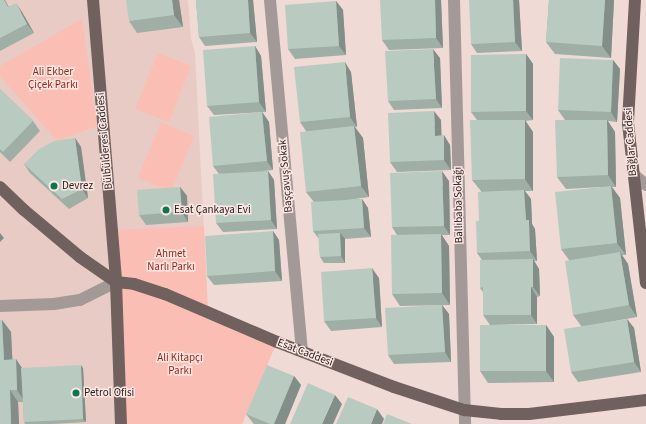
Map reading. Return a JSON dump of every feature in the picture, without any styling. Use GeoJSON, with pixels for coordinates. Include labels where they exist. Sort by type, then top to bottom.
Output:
{"type":"FeatureCollection","features":[{"type":"Feature","properties":{"kind":"main road","name":"Bülbülderesi Caddesi"},"geometry":{"type":"LineString","coordinates":[[93,0],[116,282],[121,424]]}},
{"type":"Feature","properties":{"kind":"main road","name":"Bağlar Caddesi"},"geometry":{"type":"LineString","coordinates":[[635,0],[628,123],[646,283]]}},
{"type":"Feature","properties":{"kind":"main road","name":"Esat Caddesi"},"geometry":{"type":"LineString","coordinates":[[0,187],[24,210],[80,257],[116,282],[134,284],[165,294],[302,352],[394,387],[464,410],[501,414],[530,414],[646,400]]}},
{"type":"Feature","properties":{"kind":"street","name":"Başçavuş Sokak"},"geometry":{"type":"LineString","coordinates":[[270,0],[302,352]]}},
{"type":"Feature","properties":{"kind":"street","name":"Ballıbaba Sokağı"},"geometry":{"type":"LineString","coordinates":[[454,0],[465,424]]}},
{"type":"Feature","properties":{"kind":"street"},"geometry":{"type":"LineString","coordinates":[[633,174],[646,185]]}},
{"type":"Feature","properties":{"kind":"street"},"geometry":{"type":"LineString","coordinates":[[0,306],[54,304],[80,300],[116,282]]}},
{"type":"Feature","properties":{"kind":"shaded area"},"geometry":{"type":"Polygon","coordinates":[[[0,0],[188,0],[191,39],[195,53],[208,312],[121,424],[0,424],[0,0]]]}},
{"type":"Feature","properties":{"kind":"green space","name":"Ali Ekber Çiçek Parkı"},"geometry":{"type":"Polygon","coordinates":[[[82,19],[97,126],[57,141],[0,76],[0,66],[82,19]]]}},
{"type":"Feature","properties":{"kind":"green space"},"geometry":{"type":"Polygon","coordinates":[[[158,53],[191,66],[169,122],[135,109],[158,53]]]}},
{"type":"Feature","properties":{"kind":"green space"},"geometry":{"type":"Polygon","coordinates":[[[161,122],[194,136],[171,192],[138,178],[161,122]]]}},
{"type":"Feature","properties":{"kind":"green space","name":"Ali Kitapçı Parkı"},"geometry":{"type":"Polygon","coordinates":[[[204,226],[208,312],[277,342],[242,424],[121,424],[112,230],[204,226]]]}},
{"type":"Feature","properties":{"kind":"building"},"geometry":{"type":"Polygon","coordinates":[[[0,0],[4,0],[8,7],[16,3],[27,24],[0,38],[0,0]]]}},
{"type":"Feature","properties":{"kind":"building"},"geometry":{"type":"Polygon","coordinates":[[[126,0],[172,0],[174,15],[129,21],[126,0]]]}},
{"type":"Feature","properties":{"kind":"building"},"geometry":{"type":"Polygon","coordinates":[[[196,0],[248,0],[250,33],[199,37],[196,0]]]}},
{"type":"Feature","properties":{"kind":"building"},"geometry":{"type":"Polygon","coordinates":[[[380,0],[435,0],[436,38],[382,40],[380,0]]]}},
{"type":"Feature","properties":{"kind":"building"},"geometry":{"type":"Polygon","coordinates":[[[469,0],[513,0],[515,42],[471,44],[469,0]]]}},
{"type":"Feature","properties":{"kind":"building"},"geometry":{"type":"Polygon","coordinates":[[[549,0],[605,0],[602,46],[546,42],[549,0]]]}},
{"type":"Feature","properties":{"kind":"building"},"geometry":{"type":"Polygon","coordinates":[[[336,1],[339,46],[288,49],[285,5],[336,1]]]}},
{"type":"Feature","properties":{"kind":"building"},"geometry":{"type":"Polygon","coordinates":[[[255,46],[259,102],[207,106],[203,50],[255,46]]]}},
{"type":"Feature","properties":{"kind":"building"},"geometry":{"type":"Polygon","coordinates":[[[433,49],[436,99],[388,101],[385,51],[433,49]]]}},
{"type":"Feature","properties":{"kind":"building"},"geometry":{"type":"Polygon","coordinates":[[[526,54],[526,111],[471,112],[471,55],[526,54]]]}},
{"type":"Feature","properties":{"kind":"building"},"geometry":{"type":"Polygon","coordinates":[[[560,58],[613,60],[611,112],[558,110],[560,58]]]}},
{"type":"Feature","properties":{"kind":"building"},"geometry":{"type":"Polygon","coordinates":[[[345,62],[350,117],[300,122],[294,67],[345,62]]]}},
{"type":"Feature","properties":{"kind":"building"},"geometry":{"type":"Polygon","coordinates":[[[0,89],[33,121],[3,152],[0,149],[0,89]]]}},
{"type":"Feature","properties":{"kind":"building"},"geometry":{"type":"Polygon","coordinates":[[[434,111],[435,136],[444,135],[444,160],[390,162],[388,113],[434,111]]]}},
{"type":"Feature","properties":{"kind":"building"},"geometry":{"type":"Polygon","coordinates":[[[262,112],[267,161],[213,166],[209,117],[262,112]]]}},
{"type":"Feature","properties":{"kind":"building"},"geometry":{"type":"Polygon","coordinates":[[[470,120],[525,120],[525,179],[472,180],[470,120]]]}},
{"type":"Feature","properties":{"kind":"building"},"geometry":{"type":"Polygon","coordinates":[[[555,120],[607,120],[608,175],[557,177],[555,120]]]}},
{"type":"Feature","properties":{"kind":"building"},"geometry":{"type":"Polygon","coordinates":[[[354,126],[361,186],[306,192],[300,132],[354,126]]]}},
{"type":"Feature","properties":{"kind":"building"},"geometry":{"type":"Polygon","coordinates":[[[75,138],[82,189],[62,199],[24,164],[39,149],[54,141],[75,138]]]}},
{"type":"Feature","properties":{"kind":"building"},"geometry":{"type":"Polygon","coordinates":[[[268,171],[271,220],[216,223],[213,174],[268,171]]]}},
{"type":"Feature","properties":{"kind":"building"},"geometry":{"type":"Polygon","coordinates":[[[442,171],[444,226],[392,227],[390,173],[442,171]]]}},
{"type":"Feature","properties":{"kind":"building"},"geometry":{"type":"Polygon","coordinates":[[[611,186],[617,243],[561,249],[555,192],[611,186]]]}},
{"type":"Feature","properties":{"kind":"building"},"geometry":{"type":"Polygon","coordinates":[[[180,187],[182,212],[139,215],[137,190],[180,187]]]}},
{"type":"Feature","properties":{"kind":"building"},"geometry":{"type":"Polygon","coordinates":[[[524,190],[526,220],[529,220],[530,251],[477,253],[476,221],[479,221],[478,192],[524,190]]]}},
{"type":"Feature","properties":{"kind":"building"},"geometry":{"type":"Polygon","coordinates":[[[362,199],[364,228],[313,231],[311,202],[362,199]]]}},
{"type":"Feature","properties":{"kind":"building"},"geometry":{"type":"Polygon","coordinates":[[[273,231],[275,271],[207,276],[205,236],[273,231]]]}},
{"type":"Feature","properties":{"kind":"building"},"geometry":{"type":"Polygon","coordinates":[[[340,233],[341,256],[320,257],[318,234],[340,233]]]}},
{"type":"Feature","properties":{"kind":"building"},"geometry":{"type":"Polygon","coordinates":[[[441,234],[442,293],[392,294],[391,235],[441,234]]]}},
{"type":"Feature","properties":{"kind":"building"},"geometry":{"type":"Polygon","coordinates":[[[620,252],[629,305],[573,315],[565,261],[620,252]]]}},
{"type":"Feature","properties":{"kind":"building"},"geometry":{"type":"Polygon","coordinates":[[[533,259],[531,315],[483,315],[483,287],[480,288],[480,260],[533,259]]]}},
{"type":"Feature","properties":{"kind":"building"},"geometry":{"type":"Polygon","coordinates":[[[372,268],[376,318],[324,321],[321,272],[372,268]]]}},
{"type":"Feature","properties":{"kind":"building"},"geometry":{"type":"Polygon","coordinates":[[[442,305],[445,352],[388,355],[385,308],[442,305]]]}},
{"type":"Feature","properties":{"kind":"building"},"geometry":{"type":"Polygon","coordinates":[[[627,319],[634,362],[571,372],[564,329],[627,319]]]}},
{"type":"Feature","properties":{"kind":"building"},"geometry":{"type":"Polygon","coordinates":[[[0,320],[2,320],[4,360],[16,359],[17,390],[10,390],[11,424],[0,424],[0,320]]]}},
{"type":"Feature","properties":{"kind":"building"},"geometry":{"type":"Polygon","coordinates":[[[480,325],[546,325],[546,371],[480,371],[480,325]]]}},
{"type":"Feature","properties":{"kind":"building"},"geometry":{"type":"Polygon","coordinates":[[[81,365],[83,419],[24,422],[21,368],[81,365]]]}},
{"type":"Feature","properties":{"kind":"building"},"geometry":{"type":"Polygon","coordinates":[[[267,365],[294,376],[274,424],[270,424],[246,414],[267,365]]]}},
{"type":"Feature","properties":{"kind":"building"},"geometry":{"type":"Polygon","coordinates":[[[308,383],[335,395],[322,424],[290,424],[308,383]]]}},
{"type":"Feature","properties":{"kind":"building"},"geometry":{"type":"Polygon","coordinates":[[[348,397],[377,409],[371,424],[336,424],[348,397]]]}},
{"type":"Feature","properties":{"kind":"building"},"geometry":{"type":"Polygon","coordinates":[[[387,414],[412,424],[383,424],[387,414]]]}},
{"type":"Feature","properties":{"kind":"place","name":"Devrez"},"geometry":{"type":"Point","coordinates":[54,186]}},
{"type":"Feature","properties":{"kind":"place","name":"Esat Çankaya Evi"},"geometry":{"type":"Point","coordinates":[166,210]}},
{"type":"Feature","properties":{"kind":"place","name":"Petrol Ofisi"},"geometry":{"type":"Point","coordinates":[76,393]}},
{"type":"Feature","properties":{"kind":"park label","name":"Ahmet Narlı Parkı"},"geometry":{"type":"Point","coordinates":[171,261]}}]}
